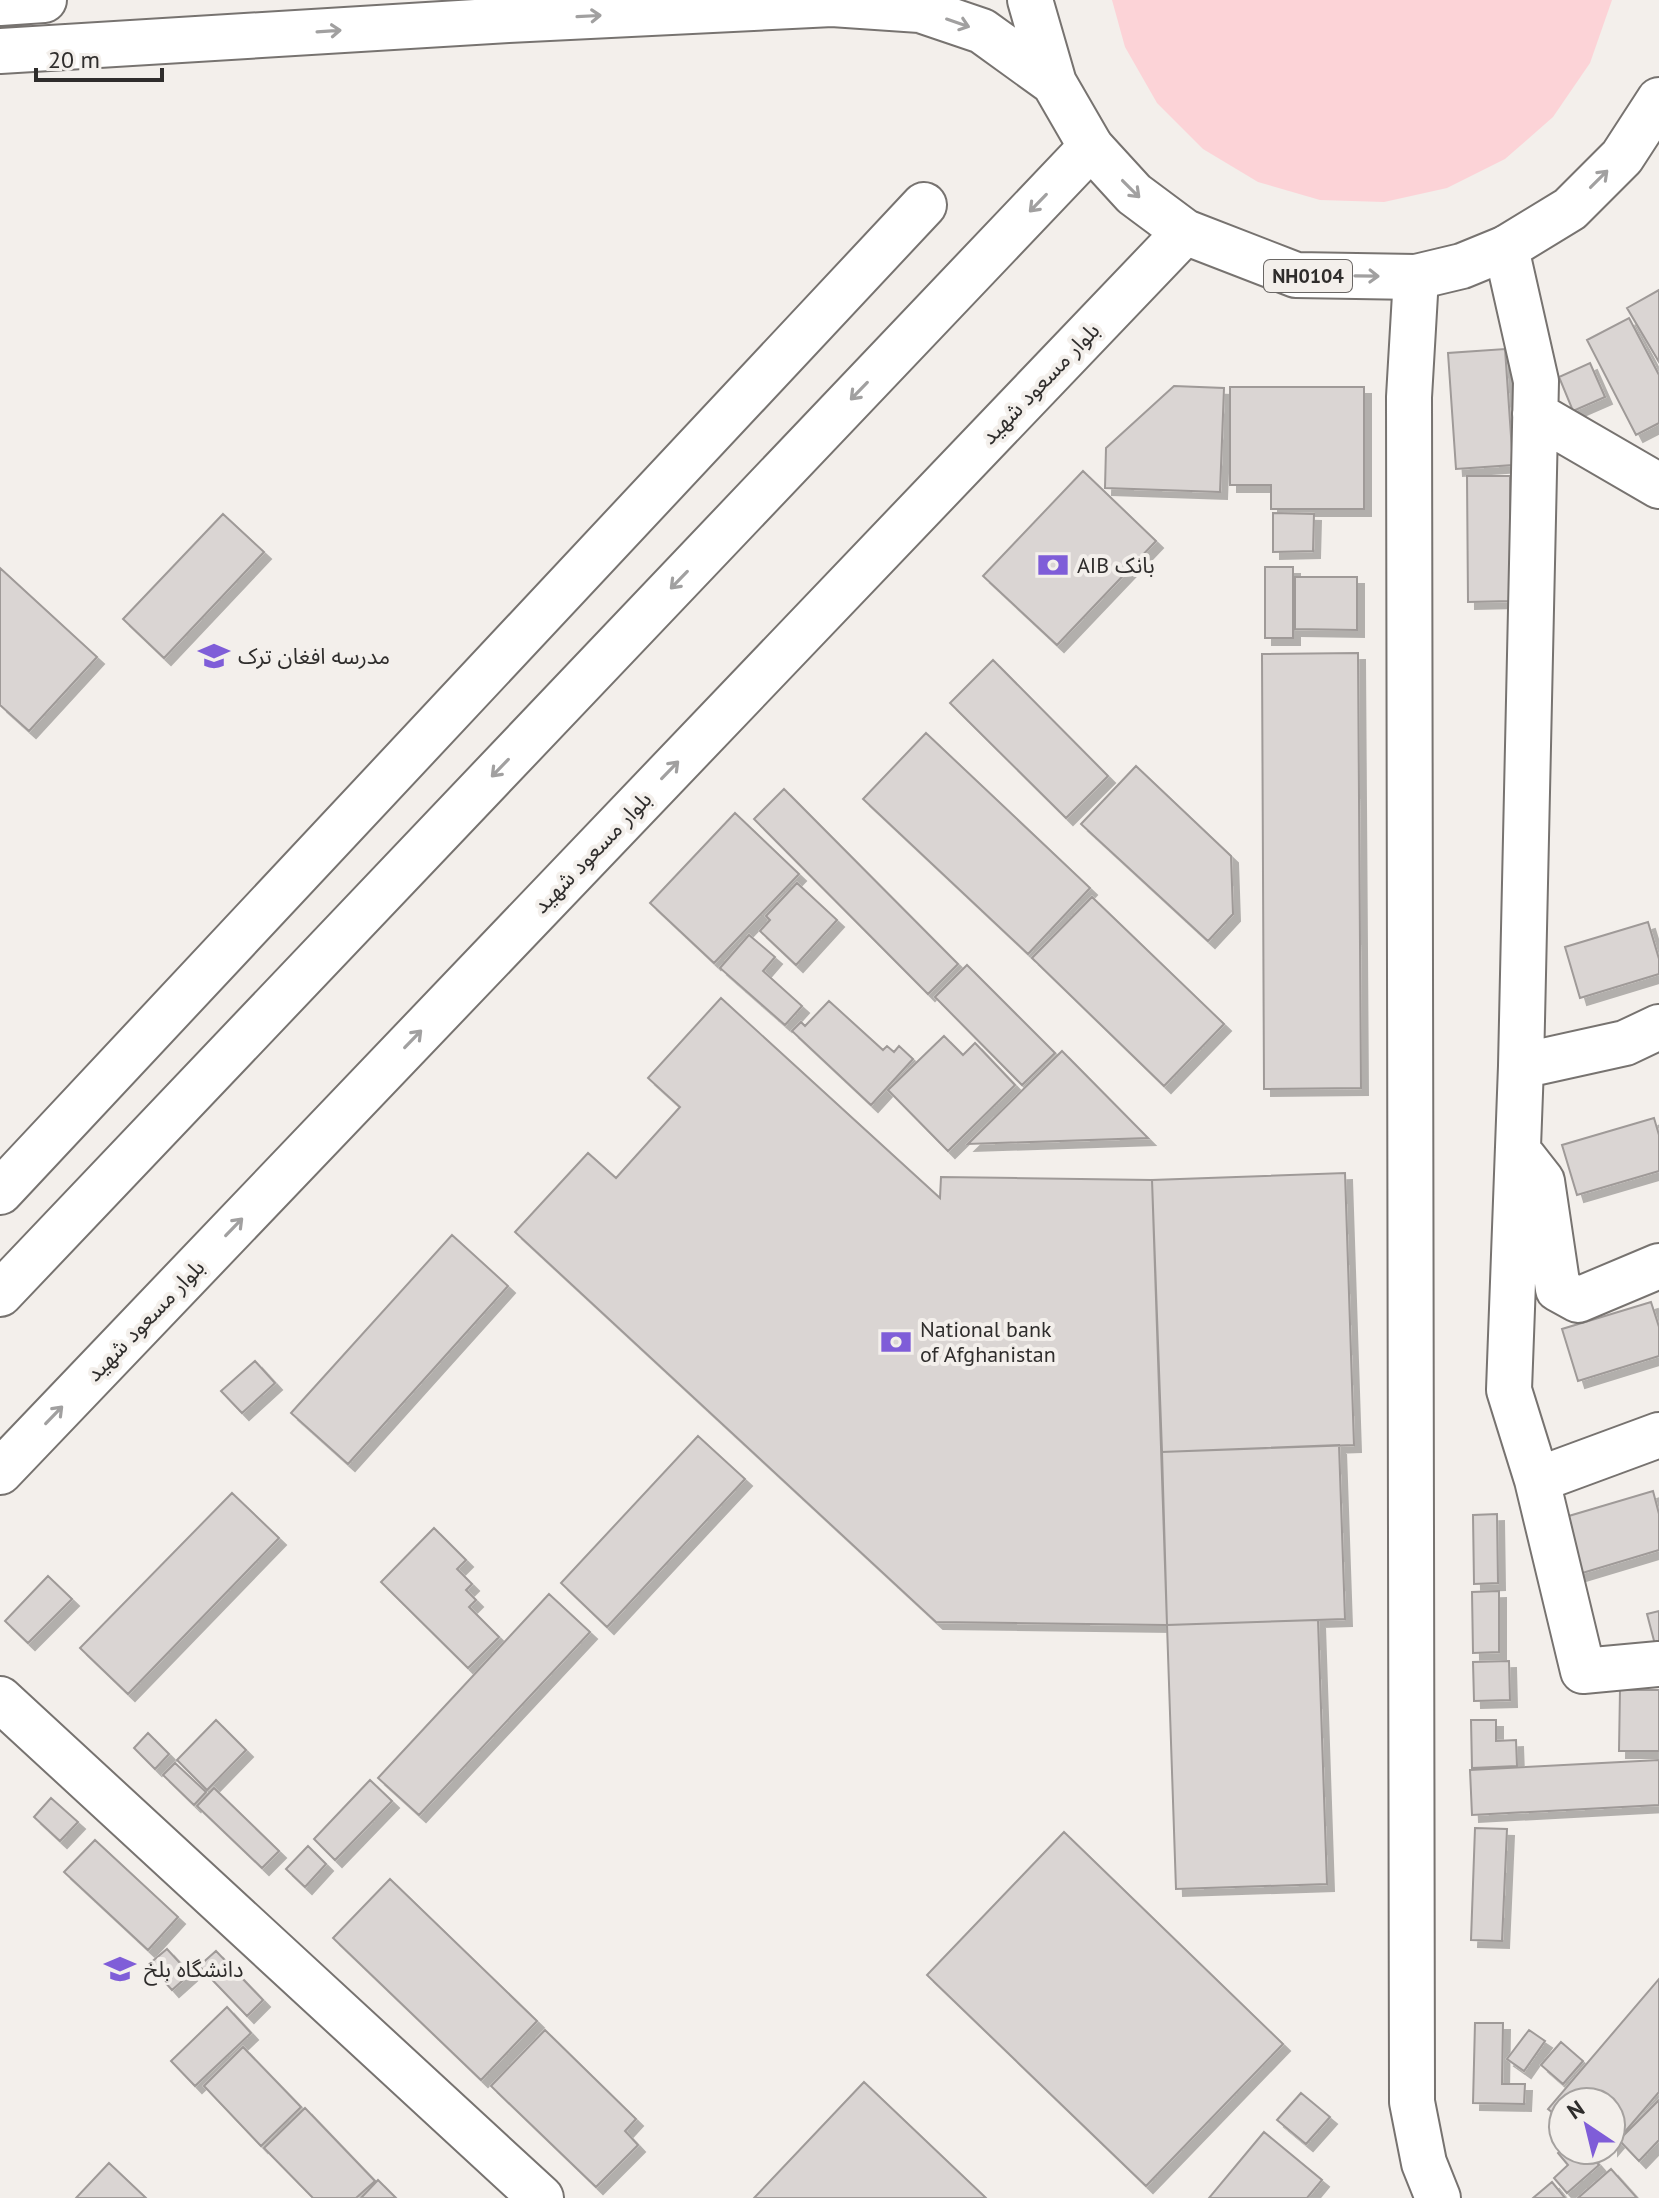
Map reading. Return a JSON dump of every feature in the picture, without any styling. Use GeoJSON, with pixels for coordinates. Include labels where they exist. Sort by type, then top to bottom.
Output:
{"type":"FeatureCollection","features":[{"type":"Feature","properties":{"kind":"main road"},"geometry":{"type":"LineString","coordinates":[[0,3],[44,0]]}},
{"type":"Feature","properties":{"kind":"main road","name":"NH0104"},"geometry":{"type":"LineString","coordinates":[[1030,0],[1054,83],[1091,147],[1134,194],[1185,232],[1296,275],[1416,277],[1462,266],[1506,248],[1570,209],[1622,157],[1659,100]]}},
{"type":"Feature","properties":{"kind":"main road","name":"NH0104"},"geometry":{"type":"LineString","coordinates":[[0,51],[514,10],[832,4],[920,10],[982,31],[1054,83]]}},
{"type":"Feature","properties":{"kind":"main road"},"geometry":{"type":"LineString","coordinates":[[0,1294],[1091,147]]}},
{"type":"Feature","properties":{"kind":"main road"},"geometry":{"type":"LineString","coordinates":[[0,1192],[924,205]]}},
{"type":"Feature","properties":{"kind":"main road","name":"بلوار مسعود شهید"},"geometry":{"type":"LineString","coordinates":[[0,1472],[1185,232]]}},
{"type":"Feature","properties":{"kind":"main road"},"geometry":{"type":"LineString","coordinates":[[1506,248],[1536,381],[1521,1066],[1509,1390],[1537,1480],[1583,1671],[1659,1664]]}},
{"type":"Feature","properties":{"kind":"main road"},"geometry":{"type":"LineString","coordinates":[[1416,277],[1409,397],[1412,2102],[1424,2163],[1438,2198]]}},
{"type":"Feature","properties":{"kind":"main road"},"geometry":{"type":"LineString","coordinates":[[1535,414],[1659,486]]}},
{"type":"Feature","properties":{"kind":"main road"},"geometry":{"type":"LineString","coordinates":[[1521,1066],[1625,1043],[1659,1027]]}},
{"type":"Feature","properties":{"kind":"main road"},"geometry":{"type":"LineString","coordinates":[[1518,1151],[1542,1181],[1558,1289],[1578,1300],[1659,1266]]}},
{"type":"Feature","properties":{"kind":"main road"},"geometry":{"type":"LineString","coordinates":[[1537,1480],[1659,1435]]}},
{"type":"Feature","properties":{"kind":"main road"},"geometry":{"type":"LineString","coordinates":[[0,1699],[541,2198]]}},
{"type":"Feature","properties":{"kind":"shaded area"},"geometry":{"type":"Polygon","coordinates":[[[1112,0],[1612,0],[1590,63],[1553,117],[1505,159],[1447,188],[1384,202],[1320,200],[1258,182],[1203,149],[1157,103],[1125,47],[1112,0]]]}},
{"type":"Feature","properties":{"kind":"building"},"geometry":{"type":"Polygon","coordinates":[[[1659,290],[1659,362],[1627,308],[1659,290]]]}},
{"type":"Feature","properties":{"kind":"building"},"geometry":{"type":"Polygon","coordinates":[[[1629,318],[1659,375],[1659,423],[1636,435],[1587,340],[1629,318]]]}},
{"type":"Feature","properties":{"kind":"building"},"geometry":{"type":"Polygon","coordinates":[[[1505,349],[1513,465],[1456,469],[1448,353],[1505,349]]]}},
{"type":"Feature","properties":{"kind":"building"},"geometry":{"type":"Polygon","coordinates":[[[1590,363],[1605,397],[1573,411],[1559,377],[1590,363]]]}},
{"type":"Feature","properties":{"kind":"building"},"geometry":{"type":"Polygon","coordinates":[[[1174,386],[1224,388],[1220,492],[1105,488],[1106,448],[1174,386]]]}},
{"type":"Feature","properties":{"kind":"building"},"geometry":{"type":"Polygon","coordinates":[[[1230,387],[1364,387],[1364,509],[1271,509],[1271,485],[1230,485],[1230,387]]]}},
{"type":"Feature","properties":{"kind":"building"},"geometry":{"type":"Polygon","coordinates":[[[1083,471],[1156,541],[1057,645],[983,576],[1083,471]]]}},
{"type":"Feature","properties":{"kind":"building"},"geometry":{"type":"Polygon","coordinates":[[[1467,476],[1510,476],[1510,601],[1468,602],[1467,476]]]}},
{"type":"Feature","properties":{"kind":"building"},"geometry":{"type":"Polygon","coordinates":[[[1273,513],[1314,514],[1313,551],[1273,552],[1273,513]]]}},
{"type":"Feature","properties":{"kind":"building"},"geometry":{"type":"Polygon","coordinates":[[[223,514],[264,552],[164,658],[123,619],[223,514]]]}},
{"type":"Feature","properties":{"kind":"building"},"geometry":{"type":"Polygon","coordinates":[[[1265,567],[1293,567],[1293,638],[1265,638],[1265,567]]]}},
{"type":"Feature","properties":{"kind":"building"},"geometry":{"type":"Polygon","coordinates":[[[0,568],[97,657],[29,731],[0,705],[0,568]]]}},
{"type":"Feature","properties":{"kind":"building"},"geometry":{"type":"Polygon","coordinates":[[[1295,577],[1357,577],[1357,630],[1295,629],[1295,577]]]}},
{"type":"Feature","properties":{"kind":"building"},"geometry":{"type":"Polygon","coordinates":[[[1358,653],[1361,1088],[1264,1089],[1262,654],[1358,653]]]}},
{"type":"Feature","properties":{"kind":"building"},"geometry":{"type":"Polygon","coordinates":[[[993,660],[1108,776],[1066,818],[950,703],[993,660]]]}},
{"type":"Feature","properties":{"kind":"building"},"geometry":{"type":"Polygon","coordinates":[[[926,733],[1090,888],[1028,954],[863,799],[926,733]]]}},
{"type":"Feature","properties":{"kind":"building"},"geometry":{"type":"Polygon","coordinates":[[[1136,766],[1231,856],[1233,914],[1208,941],[1081,824],[1136,766]]]}},
{"type":"Feature","properties":{"kind":"building"},"geometry":{"type":"Polygon","coordinates":[[[784,789],[958,964],[928,994],[754,819],[784,789]]]}},
{"type":"Feature","properties":{"kind":"building"},"geometry":{"type":"Polygon","coordinates":[[[735,813],[799,874],[714,963],[650,903],[735,813]]]}},
{"type":"Feature","properties":{"kind":"building"},"geometry":{"type":"Polygon","coordinates":[[[797,883],[837,920],[796,965],[760,931],[770,920],[766,916],[797,883]]]}},
{"type":"Feature","properties":{"kind":"building"},"geometry":{"type":"Polygon","coordinates":[[[1092,897],[1224,1024],[1164,1086],[1032,958],[1092,897]]]}},
{"type":"Feature","properties":{"kind":"building"},"geometry":{"type":"Polygon","coordinates":[[[1648,922],[1659,959],[1659,974],[1580,998],[1565,947],[1648,922]]]}},
{"type":"Feature","properties":{"kind":"building"},"geometry":{"type":"Polygon","coordinates":[[[749,935],[775,957],[763,971],[802,1006],[785,1025],[720,968],[749,935]]]}},
{"type":"Feature","properties":{"kind":"building"},"geometry":{"type":"Polygon","coordinates":[[[967,965],[1055,1053],[1022,1085],[935,997],[967,965]]]}},
{"type":"Feature","properties":{"kind":"building","name":"National bank of Afghanistan"},"geometry":{"type":"Polygon","coordinates":[[[721,998],[940,1198],[941,1177],[1152,1180],[1167,1625],[936,1622],[515,1232],[588,1153],[616,1178],[680,1107],[648,1078],[721,998]]]}},
{"type":"Feature","properties":{"kind":"building"},"geometry":{"type":"Polygon","coordinates":[[[829,1001],[883,1050],[887,1046],[894,1052],[899,1046],[913,1059],[871,1105],[792,1031],[801,1022],[805,1026],[829,1001]]]}},
{"type":"Feature","properties":{"kind":"building"},"geometry":{"type":"Polygon","coordinates":[[[944,1036],[963,1055],[975,1043],[1015,1085],[948,1151],[888,1090],[944,1036]]]}},
{"type":"Feature","properties":{"kind":"building"},"geometry":{"type":"Polygon","coordinates":[[[1062,1051],[1148,1138],[968,1144],[1062,1051]]]}},
{"type":"Feature","properties":{"kind":"building"},"geometry":{"type":"Polygon","coordinates":[[[1654,1118],[1659,1135],[1659,1171],[1577,1195],[1562,1145],[1654,1118]]]}},
{"type":"Feature","properties":{"kind":"building"},"geometry":{"type":"Polygon","coordinates":[[[1345,1173],[1354,1445],[1162,1452],[1152,1180],[1345,1173]]]}},
{"type":"Feature","properties":{"kind":"building"},"geometry":{"type":"Polygon","coordinates":[[[452,1235],[508,1286],[348,1464],[291,1413],[452,1235]]]}},
{"type":"Feature","properties":{"kind":"building"},"geometry":{"type":"Polygon","coordinates":[[[1651,1302],[1659,1327],[1659,1356],[1578,1381],[1562,1329],[1651,1302]]]}},
{"type":"Feature","properties":{"kind":"building"},"geometry":{"type":"Polygon","coordinates":[[[255,1361],[275,1383],[242,1413],[221,1391],[255,1361]]]}},
{"type":"Feature","properties":{"kind":"building"},"geometry":{"type":"Polygon","coordinates":[[[698,1436],[745,1479],[607,1627],[561,1583],[698,1436]]]}},
{"type":"Feature","properties":{"kind":"building"},"geometry":{"type":"Polygon","coordinates":[[[1339,1445],[1345,1619],[1167,1625],[1162,1452],[1339,1445]]]}},
{"type":"Feature","properties":{"kind":"building"},"geometry":{"type":"Polygon","coordinates":[[[1653,1491],[1659,1514],[1659,1550],[1579,1574],[1562,1518],[1653,1491]]]}},
{"type":"Feature","properties":{"kind":"building"},"geometry":{"type":"Polygon","coordinates":[[[232,1493],[279,1538],[128,1694],[80,1648],[232,1493]]]}},
{"type":"Feature","properties":{"kind":"building"},"geometry":{"type":"Polygon","coordinates":[[[1497,1514],[1498,1583],[1474,1584],[1473,1515],[1497,1514]]]}},
{"type":"Feature","properties":{"kind":"building"},"geometry":{"type":"Polygon","coordinates":[[[434,1528],[466,1560],[457,1569],[472,1584],[466,1590],[476,1600],[469,1607],[499,1637],[468,1668],[381,1582],[434,1528]]]}},
{"type":"Feature","properties":{"kind":"building"},"geometry":{"type":"Polygon","coordinates":[[[48,1576],[72,1599],[28,1643],[5,1621],[48,1576]]]}},
{"type":"Feature","properties":{"kind":"building"},"geometry":{"type":"Polygon","coordinates":[[[1499,1591],[1499,1652],[1473,1653],[1472,1592],[1499,1591]]]}},
{"type":"Feature","properties":{"kind":"building"},"geometry":{"type":"Polygon","coordinates":[[[549,1594],[590,1632],[419,1815],[378,1778],[549,1594]]]}},
{"type":"Feature","properties":{"kind":"building"},"geometry":{"type":"Polygon","coordinates":[[[1659,1611],[1659,1656],[1658,1656],[1647,1614],[1659,1611]]]}},
{"type":"Feature","properties":{"kind":"building"},"geometry":{"type":"Polygon","coordinates":[[[1318,1620],[1327,1884],[1176,1889],[1167,1625],[1318,1620]]]}},
{"type":"Feature","properties":{"kind":"building"},"geometry":{"type":"Polygon","coordinates":[[[1509,1661],[1510,1700],[1474,1701],[1473,1662],[1509,1661]]]}},
{"type":"Feature","properties":{"kind":"building"},"geometry":{"type":"Polygon","coordinates":[[[1620,1690],[1659,1690],[1659,1751],[1619,1751],[1620,1690]]]}},
{"type":"Feature","properties":{"kind":"building"},"geometry":{"type":"Polygon","coordinates":[[[216,1720],[246,1750],[207,1790],[177,1760],[216,1720]]]}},
{"type":"Feature","properties":{"kind":"building"},"geometry":{"type":"Polygon","coordinates":[[[1471,1720],[1496,1720],[1496,1741],[1516,1740],[1517,1766],[1472,1768],[1471,1720]]]}},
{"type":"Feature","properties":{"kind":"building"},"geometry":{"type":"Polygon","coordinates":[[[148,1733],[169,1754],[155,1769],[134,1748],[148,1733]]]}},
{"type":"Feature","properties":{"kind":"building"},"geometry":{"type":"Polygon","coordinates":[[[1659,1760],[1659,1805],[1472,1815],[1470,1770],[1659,1760]]]}},
{"type":"Feature","properties":{"kind":"building"},"geometry":{"type":"Polygon","coordinates":[[[175,1763],[206,1792],[194,1805],[163,1775],[175,1763]]]}},
{"type":"Feature","properties":{"kind":"building"},"geometry":{"type":"Polygon","coordinates":[[[370,1780],[392,1801],[335,1860],[314,1839],[370,1780]]]}},
{"type":"Feature","properties":{"kind":"building"},"geometry":{"type":"Polygon","coordinates":[[[214,1788],[279,1851],[262,1868],[197,1806],[214,1788]]]}},
{"type":"Feature","properties":{"kind":"building"},"geometry":{"type":"Polygon","coordinates":[[[51,1798],[78,1822],[60,1841],[34,1817],[51,1798]]]}},
{"type":"Feature","properties":{"kind":"building"},"geometry":{"type":"Polygon","coordinates":[[[1475,1828],[1507,1829],[1502,1941],[1471,1940],[1475,1828]]]}},
{"type":"Feature","properties":{"kind":"building"},"geometry":{"type":"Polygon","coordinates":[[[1064,1832],[1283,2044],[1146,2186],[927,1975],[1064,1832]]]}},
{"type":"Feature","properties":{"kind":"building"},"geometry":{"type":"Polygon","coordinates":[[[95,1840],[178,1917],[148,1950],[64,1872],[95,1840]]]}},
{"type":"Feature","properties":{"kind":"building"},"geometry":{"type":"Polygon","coordinates":[[[308,1846],[326,1864],[305,1887],[286,1869],[308,1846]]]}},
{"type":"Feature","properties":{"kind":"building"},"geometry":{"type":"Polygon","coordinates":[[[390,1879],[537,2021],[481,2080],[333,1938],[390,1879]]]}},
{"type":"Feature","properties":{"kind":"building"},"geometry":{"type":"Polygon","coordinates":[[[167,1949],[190,1974],[172,1990],[149,1964],[167,1949]]]}},
{"type":"Feature","properties":{"kind":"building"},"geometry":{"type":"Polygon","coordinates":[[[216,1951],[263,2000],[247,2016],[199,1966],[216,1951]]]}},
{"type":"Feature","properties":{"kind":"building"},"geometry":{"type":"Polygon","coordinates":[[[1659,1979],[1659,2092],[1627,2129],[1627,2086],[1568,2086],[1659,1979]]]}},
{"type":"Feature","properties":{"kind":"building"},"geometry":{"type":"Polygon","coordinates":[[[227,2007],[251,2033],[195,2086],[171,2061],[227,2007]]]}},
{"type":"Feature","properties":{"kind":"building"},"geometry":{"type":"Polygon","coordinates":[[[1475,2023],[1503,2023],[1502,2084],[1525,2084],[1524,2104],[1473,2103],[1475,2023]]]}},
{"type":"Feature","properties":{"kind":"building"},"geometry":{"type":"Polygon","coordinates":[[[545,2030],[636,2119],[625,2131],[638,2145],[596,2187],[491,2086],[545,2030]]]}},
{"type":"Feature","properties":{"kind":"building"},"geometry":{"type":"Polygon","coordinates":[[[1529,2030],[1545,2041],[1524,2071],[1507,2059],[1529,2030]]]}},
{"type":"Feature","properties":{"kind":"building"},"geometry":{"type":"Polygon","coordinates":[[[1561,2042],[1583,2061],[1563,2084],[1541,2065],[1561,2042]]]}},
{"type":"Feature","properties":{"kind":"building"},"geometry":{"type":"Polygon","coordinates":[[[243,2047],[301,2107],[261,2146],[204,2086],[243,2047]]]}},
{"type":"Feature","properties":{"kind":"building"},"geometry":{"type":"Polygon","coordinates":[[[864,2082],[986,2198],[754,2198],[864,2082]]]}},
{"type":"Feature","properties":{"kind":"building"},"geometry":{"type":"Polygon","coordinates":[[[1301,2093],[1330,2117],[1306,2144],[1277,2120],[1301,2093]]]}},
{"type":"Feature","properties":{"kind":"building"},"geometry":{"type":"Polygon","coordinates":[[[1659,2100],[1659,2140],[1639,2161],[1627,2148],[1627,2132],[1659,2100]]]}},
{"type":"Feature","properties":{"kind":"building"},"geometry":{"type":"Polygon","coordinates":[[[305,2108],[375,2181],[356,2198],[313,2198],[264,2148],[305,2108]]]}},
{"type":"Feature","properties":{"kind":"building"},"geometry":{"type":"Polygon","coordinates":[[[1264,2132],[1322,2180],[1307,2198],[1209,2198],[1264,2132]]]}},
{"type":"Feature","properties":{"kind":"building"},"geometry":{"type":"Polygon","coordinates":[[[109,2163],[146,2198],[76,2198],[109,2163]]]}},
{"type":"Feature","properties":{"kind":"building"},"geometry":{"type":"Polygon","coordinates":[[[1567,2166],[1598,2166],[1567,2193],[1554,2178],[1567,2166]]]}},
{"type":"Feature","properties":{"kind":"building"},"geometry":{"type":"Polygon","coordinates":[[[1611,2169],[1637,2198],[1578,2198],[1611,2169]]]}},
{"type":"Feature","properties":{"kind":"building"},"geometry":{"type":"Polygon","coordinates":[[[378,2180],[396,2198],[361,2198],[378,2180]]]}},
{"type":"Feature","properties":{"kind":"building"},"geometry":{"type":"Polygon","coordinates":[[[1552,2182],[1565,2198],[1533,2198],[1552,2182]]]}},
{"type":"Feature","properties":{"kind":"place","name":"AIB بانک"},"geometry":{"type":"Point","coordinates":[1053,565]}},
{"type":"Feature","properties":{"kind":"place","name":"مدرسه افغان ترک"},"geometry":{"type":"Point","coordinates":[214,656]}},
{"type":"Feature","properties":{"kind":"place","name":"National bank of Afghanistan"},"geometry":{"type":"Point","coordinates":[896,1342]}},
{"type":"Feature","properties":{"kind":"place","name":"دانشگاه بلخ"},"geometry":{"type":"Point","coordinates":[120,1969]}}]}
